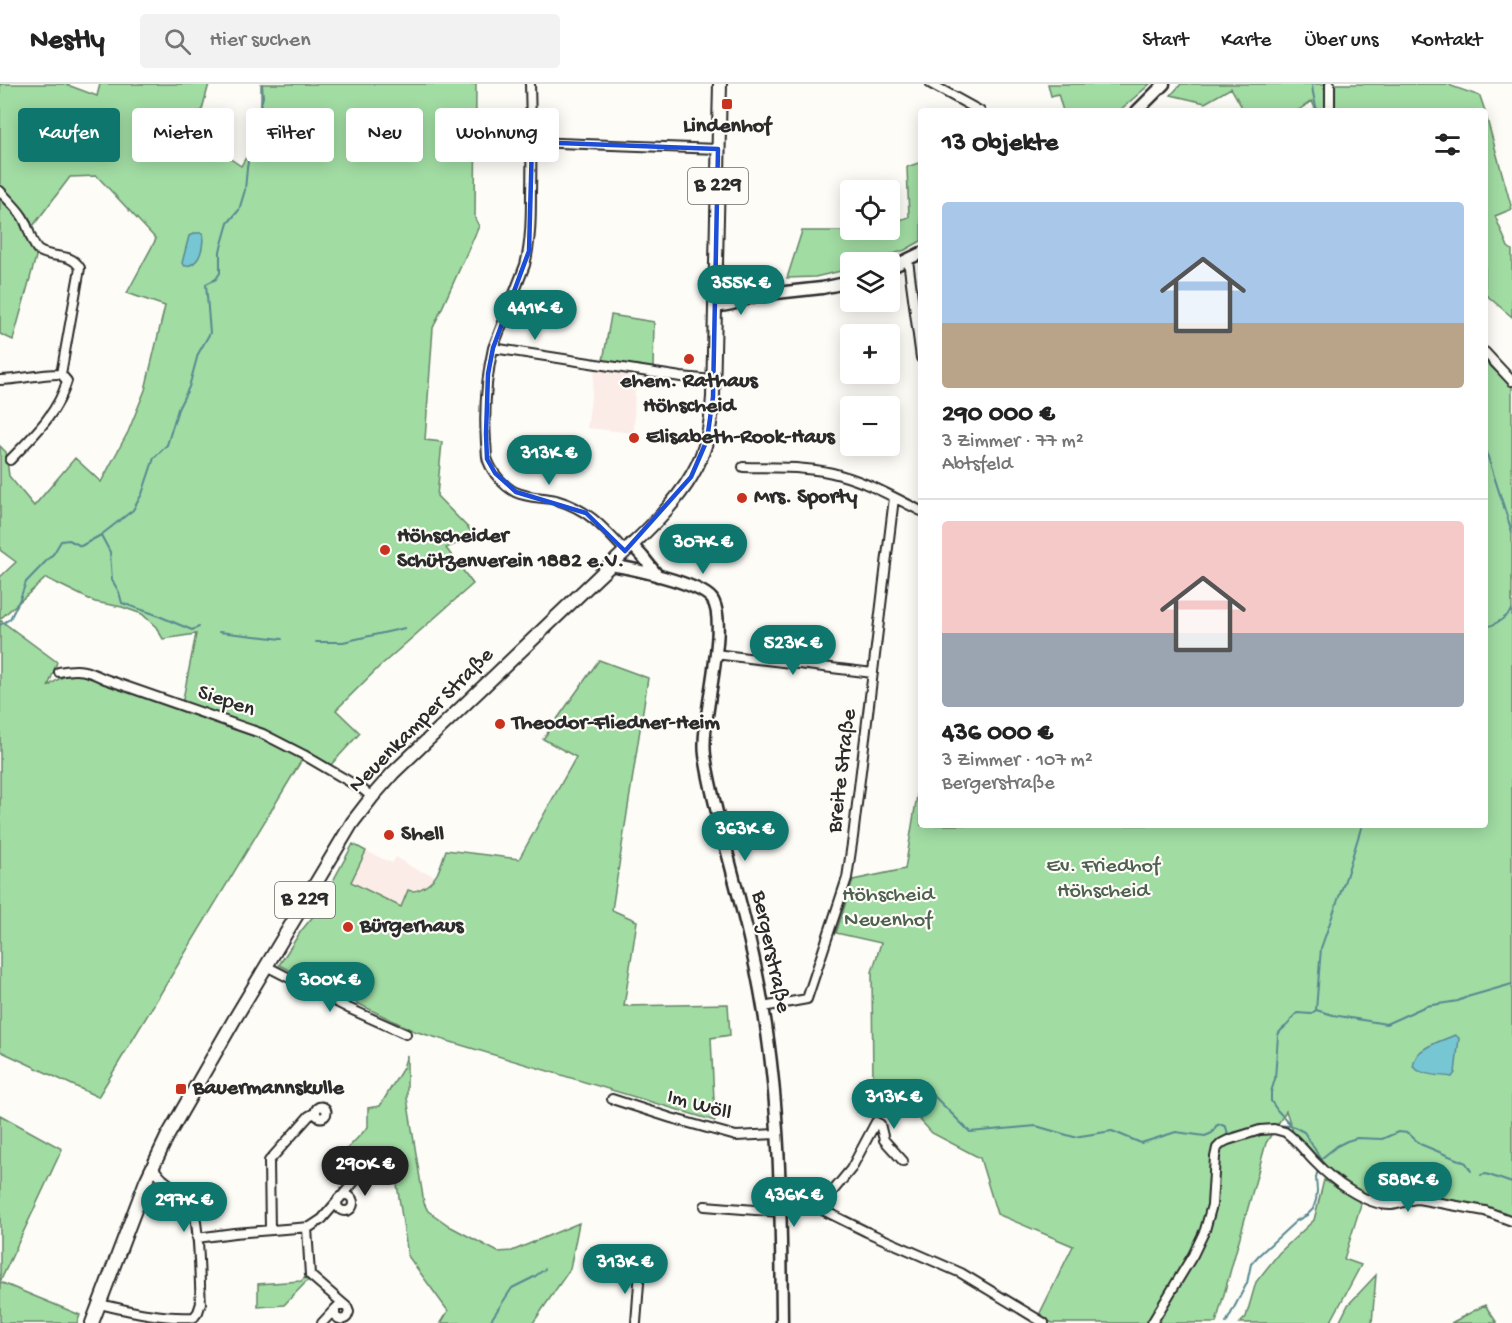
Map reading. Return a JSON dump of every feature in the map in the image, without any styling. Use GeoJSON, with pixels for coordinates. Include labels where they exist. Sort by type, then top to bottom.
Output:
{"type":"FeatureCollection","features":[{"type":"Feature","properties":{"kind":"main road","name":"B 229"},"geometry":{"type":"LineString","coordinates":[[714,380],[720,84]]}},
{"type":"Feature","properties":{"kind":"main road","name":"Neuenkamper Straße"},"geometry":{"type":"LineString","coordinates":[[92,1323],[152,1166],[179,1114],[344,835],[393,773],[666,510],[699,464],[711,422],[714,380]]}},
{"type":"Feature","properties":{"kind":"street"},"geometry":{"type":"LineString","coordinates":[[530,84],[531,108]]}},
{"type":"Feature","properties":{"kind":"street"},"geometry":{"type":"LineString","coordinates":[[931,84],[975,108]]}},
{"type":"Feature","properties":{"kind":"street"},"geometry":{"type":"LineString","coordinates":[[1140,108],[1164,84]]}},
{"type":"Feature","properties":{"kind":"street"},"geometry":{"type":"LineString","coordinates":[[1330,84],[1330,108]]}},
{"type":"Feature","properties":{"kind":"street"},"geometry":{"type":"LineString","coordinates":[[559,143],[718,149]]}},
{"type":"Feature","properties":{"kind":"street"},"geometry":{"type":"LineString","coordinates":[[532,162],[529,251],[493,348],[486,391],[487,459],[504,484],[516,492],[555,500],[586,513],[628,548],[643,557],[658,576]]}},
{"type":"Feature","properties":{"kind":"street"},"geometry":{"type":"LineString","coordinates":[[0,190],[22,215],[35,247],[44,254],[73,260],[80,268],[61,374]]}},
{"type":"Feature","properties":{"kind":"street"},"geometry":{"type":"LineString","coordinates":[[900,264],[918,255]]}},
{"type":"Feature","properties":{"kind":"street"},"geometry":{"type":"LineString","coordinates":[[908,260],[918,335]]}},
{"type":"Feature","properties":{"kind":"street"},"geometry":{"type":"LineString","coordinates":[[716,307],[758,295],[840,284]]}},
{"type":"Feature","properties":{"kind":"street"},"geometry":{"type":"LineString","coordinates":[[716,288],[758,295]]}},
{"type":"Feature","properties":{"kind":"street"},"geometry":{"type":"LineString","coordinates":[[493,348],[714,380]]}},
{"type":"Feature","properties":{"kind":"street"},"geometry":{"type":"LineString","coordinates":[[1488,355],[1512,381]]}},
{"type":"Feature","properties":{"kind":"street"},"geometry":{"type":"LineString","coordinates":[[0,380],[61,374],[67,381],[61,399],[46,421],[10,460]]}},
{"type":"Feature","properties":{"kind":"street"},"geometry":{"type":"LineString","coordinates":[[743,467],[817,470],[840,474],[918,510]]}},
{"type":"Feature","properties":{"kind":"street","name":"Breite Straße"},"geometry":{"type":"LineString","coordinates":[[763,1007],[807,999],[847,878],[894,498]]}},
{"type":"Feature","properties":{"kind":"street"},"geometry":{"type":"LineString","coordinates":[[628,548],[627,560],[631,568]]}},
{"type":"Feature","properties":{"kind":"street"},"geometry":{"type":"LineString","coordinates":[[610,565],[658,576]]}},
{"type":"Feature","properties":{"kind":"street","name":"Bergerstraße"},"geometry":{"type":"LineString","coordinates":[[658,576],[704,591],[716,606],[716,654],[707,715],[705,753],[718,815],[750,939],[770,1050],[780,1189],[782,1323]]}},
{"type":"Feature","properties":{"kind":"street"},"geometry":{"type":"LineString","coordinates":[[716,654],[873,673]]}},
{"type":"Feature","properties":{"kind":"street","name":"Siepen"},"geometry":{"type":"LineString","coordinates":[[58,672],[73,669],[86,670],[105,679],[263,734],[362,789],[372,797]]}},
{"type":"Feature","properties":{"kind":"street"},"geometry":{"type":"LineString","coordinates":[[266,966],[348,1008],[406,1034]]}},
{"type":"Feature","properties":{"kind":"street","name":"Im Wöll"},"geometry":{"type":"LineString","coordinates":[[612,1099],[736,1136],[777,1134]]}},
{"type":"Feature","properties":{"kind":"street"},"geometry":{"type":"LineString","coordinates":[[270,1230],[268,1161],[303,1122],[316,1112]]}},
{"type":"Feature","properties":{"kind":"street"},"geometry":{"type":"LineString","coordinates":[[819,1208],[851,1169],[876,1122],[880,1124],[884,1140],[903,1161]]}},
{"type":"Feature","properties":{"kind":"street"},"geometry":{"type":"LineString","coordinates":[[1152,1323],[1193,1255],[1205,1230],[1212,1205],[1215,1154],[1220,1145],[1228,1140],[1249,1133],[1274,1129],[1283,1131],[1291,1136],[1325,1172],[1347,1188],[1370,1200],[1390,1205],[1418,1199],[1485,1211],[1512,1221]]}},
{"type":"Feature","properties":{"kind":"street"},"geometry":{"type":"LineString","coordinates":[[100,1304],[195,1320],[201,1303],[195,1215],[190,1201],[164,1180],[152,1166]]}},
{"type":"Feature","properties":{"kind":"street"},"geometry":{"type":"LineString","coordinates":[[197,1238],[313,1226],[366,1168]]}},
{"type":"Feature","properties":{"kind":"street"},"geometry":{"type":"LineString","coordinates":[[780,1189],[867,1232],[961,1273],[1044,1323]]}},
{"type":"Feature","properties":{"kind":"street"},"geometry":{"type":"LineString","coordinates":[[705,1206],[780,1212]]}},
{"type":"Feature","properties":{"kind":"street"},"geometry":{"type":"LineString","coordinates":[[307,1228],[310,1275],[345,1306],[348,1314],[344,1319],[339,1319],[335,1316],[335,1309]]}},
{"type":"Feature","properties":{"kind":"street"},"geometry":{"type":"LineString","coordinates":[[636,1323],[640,1270]]}},
{"type":"Feature","properties":{"kind":"street"},"geometry":{"type":"LineString","coordinates":[[322,1323],[338,1306],[345,1306]]}},
{"type":"Feature","properties":{"kind":"highlighted area"},"geometry":{"type":"Polygon","coordinates":[[[532,142],[718,149],[713,397],[707,440],[691,477],[625,551],[586,513],[516,492],[495,473],[487,459],[488,374],[493,348],[529,251],[532,142]]]}},
{"type":"Feature","properties":{"kind":"shaded area"},"geometry":{"type":"Polygon","coordinates":[[[595,368],[635,374],[634,433],[587,428],[595,368]]]}},
{"type":"Feature","properties":{"kind":"shaded area"},"geometry":{"type":"Polygon","coordinates":[[[366,851],[392,863],[396,857],[415,869],[436,876],[420,890],[412,892],[401,907],[350,882],[366,851]]]}},
{"type":"Feature","properties":{"kind":"green space"},"geometry":{"type":"Polygon","coordinates":[[[0,84],[65,84],[97,96],[100,84],[209,84],[202,108],[132,108],[132,162],[234,161],[241,166],[246,157],[246,162],[334,162],[334,108],[261,108],[261,84],[476,84],[476,108],[435,108],[435,162],[475,162],[475,218],[479,226],[433,328],[425,440],[442,442],[437,496],[476,536],[446,548],[473,584],[379,667],[336,710],[360,733],[329,767],[303,758],[98,1097],[0,1051],[0,620],[57,662],[48,687],[65,676],[85,675],[181,709],[196,634],[163,639],[156,627],[142,614],[122,607],[95,602],[46,578],[0,619],[0,577],[16,562],[0,550],[0,446],[6,452],[9,476],[34,506],[75,458],[101,482],[128,432],[145,390],[165,306],[127,293],[156,239],[97,176],[70,177],[30,230],[37,253],[13,340],[0,334],[0,84]]]}},
{"type":"Feature","properties":{"kind":"green space"},"geometry":{"type":"Polygon","coordinates":[[[1048,84],[1150,84],[1122,108],[1062,108],[1058,94],[1051,96],[1048,84]]]}},
{"type":"Feature","properties":{"kind":"green space"},"geometry":{"type":"Polygon","coordinates":[[[1181,84],[1328,84],[1325,87],[1336,84],[1450,84],[1480,96],[1484,108],[1315,108],[1312,101],[1302,108],[1242,108],[1231,88],[1205,103],[1171,95],[1181,84]]]}},
{"type":"Feature","properties":{"kind":"green space"},"geometry":{"type":"Polygon","coordinates":[[[1488,123],[1512,209],[1495,216],[1508,247],[1512,250],[1512,317],[1488,297],[1488,123]]]}},
{"type":"Feature","properties":{"kind":"green space"},"geometry":{"type":"Polygon","coordinates":[[[918,163],[918,243],[899,252],[840,252],[840,271],[815,277],[787,278],[802,231],[840,231],[840,240],[900,240],[900,220],[909,217],[907,167],[918,163]]]}},
{"type":"Feature","properties":{"kind":"green space"},"geometry":{"type":"Polygon","coordinates":[[[611,315],[654,322],[653,369],[603,361],[611,315]]]}},
{"type":"Feature","properties":{"kind":"green space"},"geometry":{"type":"Polygon","coordinates":[[[1488,364],[1505,380],[1512,373],[1512,1218],[1456,1202],[1419,1195],[1412,1191],[1398,1200],[1385,1200],[1353,1188],[1323,1165],[1293,1132],[1286,1111],[1266,1143],[1216,1323],[1052,1323],[1039,1315],[1073,1246],[997,1214],[980,1158],[932,1133],[889,1086],[873,1087],[872,972],[881,943],[836,933],[853,880],[905,869],[918,789],[918,828],[1488,828],[1488,364]]]}},
{"type":"Feature","properties":{"kind":"green space"},"geometry":{"type":"Polygon","coordinates":[[[599,660],[648,678],[612,910],[637,921],[624,1006],[728,1004],[730,1035],[711,1038],[715,1121],[414,1031],[279,965],[315,914],[353,844],[366,851],[351,882],[401,907],[408,890],[420,889],[435,877],[446,850],[519,859],[576,757],[543,739],[599,660]]]}},
{"type":"Feature","properties":{"kind":"green space"},"geometry":{"type":"Polygon","coordinates":[[[407,1055],[407,1098],[424,1203],[428,1211],[451,1227],[498,1252],[512,1251],[579,1223],[570,1269],[533,1323],[441,1323],[448,1311],[408,1256],[396,1178],[380,1158],[368,1170],[346,1150],[368,1127],[368,1108],[380,1106],[403,1068],[407,1055]]]}},
{"type":"Feature","properties":{"kind":"green space"},"geometry":{"type":"Polygon","coordinates":[[[0,1115],[62,1149],[0,1282],[0,1115]]]}},
{"type":"Feature","properties":{"kind":"green space"},"geometry":{"type":"Polygon","coordinates":[[[1324,1180],[1362,1201],[1344,1259],[1361,1265],[1330,1323],[1240,1323],[1246,1317],[1256,1282],[1279,1253],[1314,1220],[1324,1180]]]}},
{"type":"Feature","properties":{"kind":"green space"},"geometry":{"type":"Polygon","coordinates":[[[308,1275],[310,1278],[284,1305],[258,1307],[258,1284],[301,1281],[308,1275]]]}},
{"type":"Feature","properties":{"kind":"green space"},"geometry":{"type":"Polygon","coordinates":[[[1376,1275],[1372,1323],[1339,1323],[1348,1305],[1376,1275]]]}},
{"type":"Feature","properties":{"kind":"green space"},"geometry":{"type":"Polygon","coordinates":[[[0,1282],[80,1315],[77,1323],[0,1323],[0,1282]]]}},
{"type":"Feature","properties":{"kind":"green space"},"geometry":{"type":"Polygon","coordinates":[[[1485,1305],[1497,1323],[1451,1323],[1485,1305]]]}},
{"type":"Feature","properties":{"kind":"water"},"geometry":{"type":"Polygon","coordinates":[[[194,233],[203,235],[201,251],[194,263],[185,266],[182,263],[189,236],[194,233]]]}},
{"type":"Feature","properties":{"kind":"water"},"geometry":{"type":"Polygon","coordinates":[[[1455,1035],[1459,1038],[1455,1073],[1452,1077],[1427,1074],[1413,1067],[1414,1061],[1423,1050],[1455,1035]]]}},
{"type":"Feature","properties":{"kind":"waterway"},"geometry":{"type":"LineString","coordinates":[[0,625],[10,619],[26,582],[54,553],[61,541],[69,540],[81,546],[101,535],[133,510],[142,494],[154,458],[167,445],[178,409],[189,387],[198,354],[210,333],[206,284],[216,279],[220,273],[220,251],[228,223],[239,210],[245,190],[253,132],[263,97],[262,84]]}},
{"type":"Feature","properties":{"kind":"waterway"},"geometry":{"type":"LineString","coordinates":[[1312,84],[1316,108]]}},
{"type":"Feature","properties":{"kind":"waterway"},"geometry":{"type":"LineString","coordinates":[[1488,457],[1512,532]]}},
{"type":"Feature","properties":{"kind":"waterway"},"geometry":{"type":"LineString","coordinates":[[101,535],[110,552],[112,580],[122,603],[192,630],[199,627]]}},
{"type":"Feature","properties":{"kind":"waterway"},"geometry":{"type":"LineString","coordinates":[[1488,627],[1500,621],[1512,610]]}},
{"type":"Feature","properties":{"kind":"waterway"},"geometry":{"type":"LineString","coordinates":[[316,642],[343,642],[405,628]]}},
{"type":"Feature","properties":{"kind":"waterway"},"geometry":{"type":"LineString","coordinates":[[219,632],[282,639]]}},
{"type":"Feature","properties":{"kind":"waterway"},"geometry":{"type":"LineString","coordinates":[[1226,1323],[1247,1283],[1251,1264],[1296,1221],[1307,1215],[1313,1209],[1316,1200],[1316,1177],[1321,1159],[1304,1132],[1292,1126],[1277,1110],[1271,1101],[1271,1092],[1275,1079],[1279,1033],[1297,1013],[1311,1014],[1316,1010],[1321,948],[1361,828]]}},
{"type":"Feature","properties":{"kind":"waterway"},"geometry":{"type":"LineString","coordinates":[[1316,1010],[1386,1024],[1426,1006],[1458,1001],[1512,984]]}},
{"type":"Feature","properties":{"kind":"waterway"},"geometry":{"type":"LineString","coordinates":[[933,1095],[970,1132],[1036,1126],[1074,1137],[1112,1131],[1141,1143],[1176,1132],[1205,1136],[1212,1133],[1220,1124],[1226,1127],[1228,1134],[1248,1129]]}},
{"type":"Feature","properties":{"kind":"waterway"},"geometry":{"type":"LineString","coordinates":[[1256,1127],[1292,1126]]}},
{"type":"Feature","properties":{"kind":"waterway"},"geometry":{"type":"LineString","coordinates":[[1322,1158],[1347,1141],[1357,1138],[1382,1139],[1398,1132],[1408,1133],[1420,1144],[1466,1163],[1471,1171]]}},
{"type":"Feature","properties":{"kind":"waterway"},"geometry":{"type":"LineString","coordinates":[[1481,1175],[1486,1174],[1512,1183]]}},
{"type":"Feature","properties":{"kind":"waterway"},"geometry":{"type":"LineString","coordinates":[[489,1323],[512,1288],[545,1269]]}},
{"type":"Feature","properties":{"kind":"place","name":"Lindenhof"},"geometry":{"type":"Point","coordinates":[727,104]}},
{"type":"Feature","properties":{"kind":"place","name":"ehem. Rathaus Höhscheid"},"geometry":{"type":"Point","coordinates":[689,359]}},
{"type":"Feature","properties":{"kind":"place","name":"Elisabeth-Rook-Haus"},"geometry":{"type":"Point","coordinates":[634,438]}},
{"type":"Feature","properties":{"kind":"place","name":"Mrs. Sporty"},"geometry":{"type":"Point","coordinates":[742,498]}},
{"type":"Feature","properties":{"kind":"place","name":"Höhscheider Schützenverein 1882 e.V."},"geometry":{"type":"Point","coordinates":[385,550]}},
{"type":"Feature","properties":{"kind":"place","name":"Theodor-Fliedner-Heim"},"geometry":{"type":"Point","coordinates":[500,724]}},
{"type":"Feature","properties":{"kind":"place","name":"Shell"},"geometry":{"type":"Point","coordinates":[389,835]}},
{"type":"Feature","properties":{"kind":"place","name":"Bürgerhaus"},"geometry":{"type":"Point","coordinates":[348,927]}},
{"type":"Feature","properties":{"kind":"place","name":"Bauermannskulle"},"geometry":{"type":"Point","coordinates":[181,1089]}},
{"type":"Feature","properties":{"kind":"park label","name":"Ev. Friedhof Höhscheid"},"geometry":{"type":"Point","coordinates":[1103,880]}},
{"type":"Feature","properties":{"kind":"park label","name":"Höhscheid Neuenhof"},"geometry":{"type":"Point","coordinates":[888,908]}}]}
